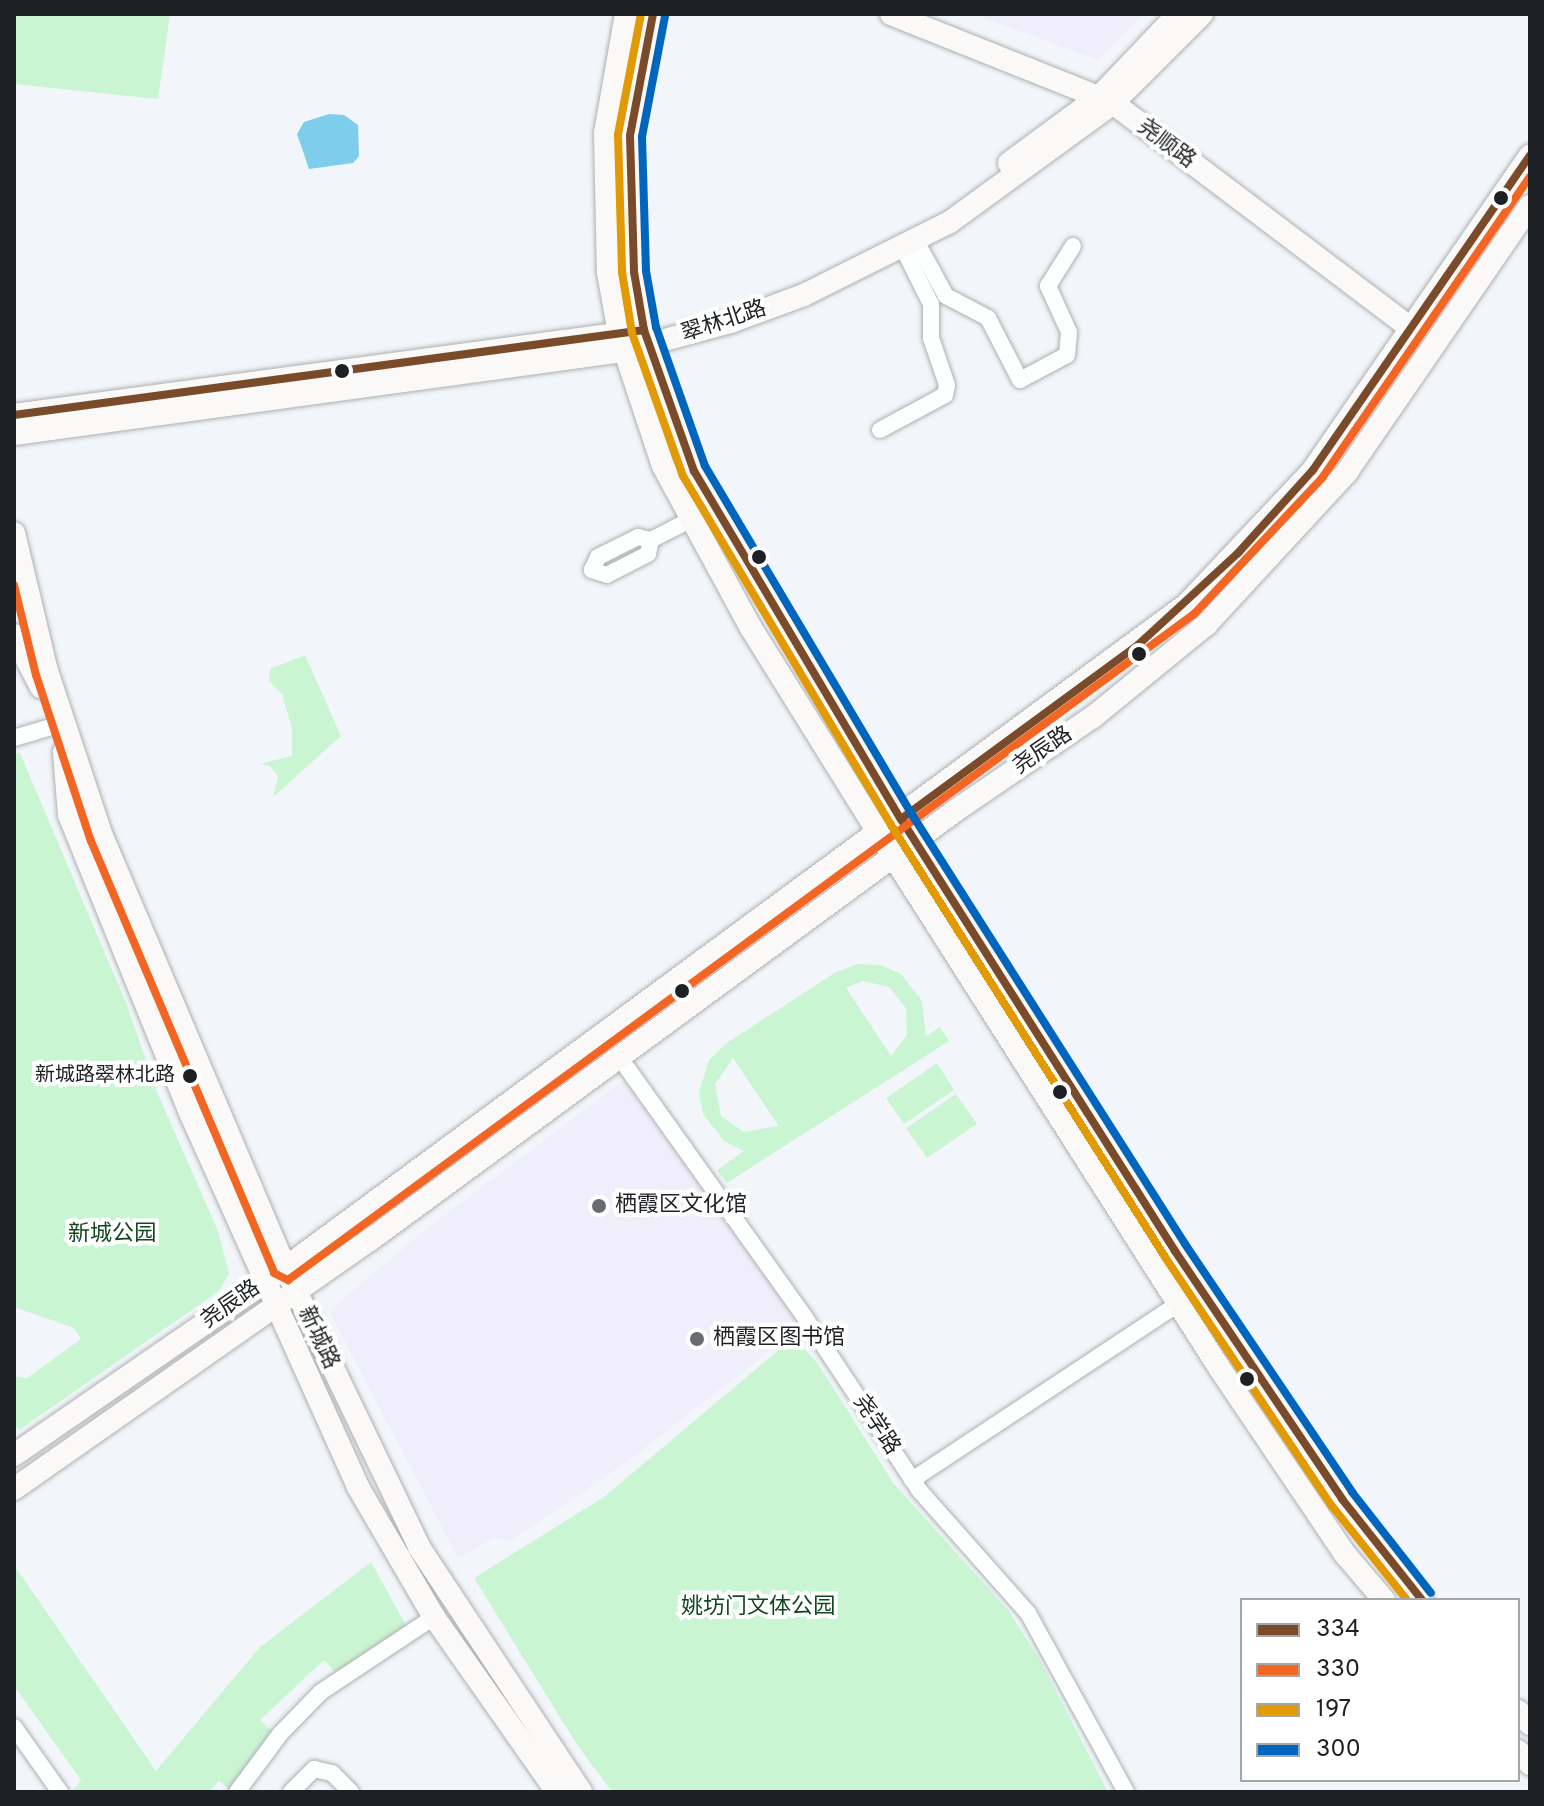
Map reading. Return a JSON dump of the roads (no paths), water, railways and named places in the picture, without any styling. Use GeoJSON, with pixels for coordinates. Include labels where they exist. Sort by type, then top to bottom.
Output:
{"type":"FeatureCollection","features":[{"type":"Feature","properties":{"kind":"main road"},"geometry":{"type":"LineString","coordinates":[[626,14],[612,78],[603,193],[621,342],[644,421],[690,520],[879,834],[1179,1303],[1344,1553],[1382,1598]]}},
{"type":"Feature","properties":{"kind":"main road"},"geometry":{"type":"LineString","coordinates":[[653,14],[629,149],[634,272],[646,338],[694,471],[901,819],[1238,1349],[1342,1499],[1420,1598]]}},
{"type":"Feature","properties":{"kind":"main road","name":"尧顺路"},"geometry":{"type":"LineString","coordinates":[[891,14],[1106,100],[1411,328]]}},
{"type":"Feature","properties":{"kind":"main road","name":"翠林北路"},"geometry":{"type":"LineString","coordinates":[[646,338],[795,286],[924,221],[1106,100],[1178,14]]}},
{"type":"Feature","properties":{"kind":"main road","name":"翠林北路"},"geometry":{"type":"LineString","coordinates":[[14,434],[646,338],[804,295],[950,222],[1106,100],[1202,14]]}},
{"type":"Feature","properties":{"kind":"main road","name":"尧辰路"},"geometry":{"type":"LineString","coordinates":[[14,1455],[285,1268],[1139,644],[1196,595],[1313,470],[1530,156]]}},
{"type":"Feature","properties":{"kind":"main road","name":"尧辰路"},"geometry":{"type":"LineString","coordinates":[[14,1489],[296,1291],[916,841],[1093,717],[1206,625],[1248,584],[1347,472],[1530,206]]}},
{"type":"Feature","properties":{"kind":"main road","name":"翠林北路"},"geometry":{"type":"LineString","coordinates":[[14,415],[621,342]]}},
{"type":"Feature","properties":{"kind":"main road","name":"新城路"},"geometry":{"type":"LineString","coordinates":[[14,533],[47,671],[102,836],[285,1268],[419,1547],[581,1792]]}},
{"type":"Feature","properties":{"kind":"main road","name":"新城路"},"geometry":{"type":"LineString","coordinates":[[14,635],[61,724],[69,815],[264,1282],[358,1487],[434,1617],[557,1792]]}},
{"type":"Feature","properties":{"kind":"street"},"geometry":{"type":"LineString","coordinates":[[908,242],[946,296],[988,318],[1020,380],[1067,355],[1069,332],[1048,286],[1073,246]]}},
{"type":"Feature","properties":{"kind":"street"},"geometry":{"type":"LineString","coordinates":[[880,430],[945,395],[947,385],[931,338],[931,304],[908,242]]}},
{"type":"Feature","properties":{"kind":"street"},"geometry":{"type":"LineString","coordinates":[[651,540],[690,520]]}},
{"type":"Feature","properties":{"kind":"street"},"geometry":{"type":"LineString","coordinates":[[14,738],[61,724]]}},
{"type":"Feature","properties":{"kind":"street","name":"尧学路"},"geometry":{"type":"LineString","coordinates":[[620,1058],[804,1316],[912,1480],[1028,1613],[1126,1792]]}},
{"type":"Feature","properties":{"kind":"street"},"geometry":{"type":"LineString","coordinates":[[912,1480],[1179,1303]]}},
{"type":"Feature","properties":{"kind":"street"},"geometry":{"type":"LineString","coordinates":[[237,1792],[280,1734],[321,1692],[434,1617]]}},
{"type":"Feature","properties":{"kind":"street"},"geometry":{"type":"LineString","coordinates":[[14,1727],[60,1792]]}},
{"type":"Feature","properties":{"kind":"street"},"geometry":{"type":"LineString","coordinates":[[291,1792],[314,1769],[332,1773],[351,1792]]}},
{"type":"Feature","properties":{"kind":"water"},"geometry":{"type":"Polygon","coordinates":[[[329,114],[344,115],[358,125],[359,156],[353,163],[309,169],[297,134],[304,122],[329,114]]]}},
{"type":"Feature","properties":{"kind":"place","name":"新城路·翠林北路"},"geometry":{"type":"Point","coordinates":[190,1076]}},
{"type":"Feature","properties":{"kind":"place","name":"栖霞区文化馆"},"geometry":{"type":"Point","coordinates":[599,1206]}},
{"type":"Feature","properties":{"kind":"place","name":"栖霞区图书馆"},"geometry":{"type":"Point","coordinates":[697,1339]}},
{"type":"Feature","properties":{"kind":"park label","name":"新城公园"},"geometry":{"type":"Point","coordinates":[112,1235]}},
{"type":"Feature","properties":{"kind":"park label","name":"姚坊门文体公园"},"geometry":{"type":"Point","coordinates":[758,1608]}}]}
